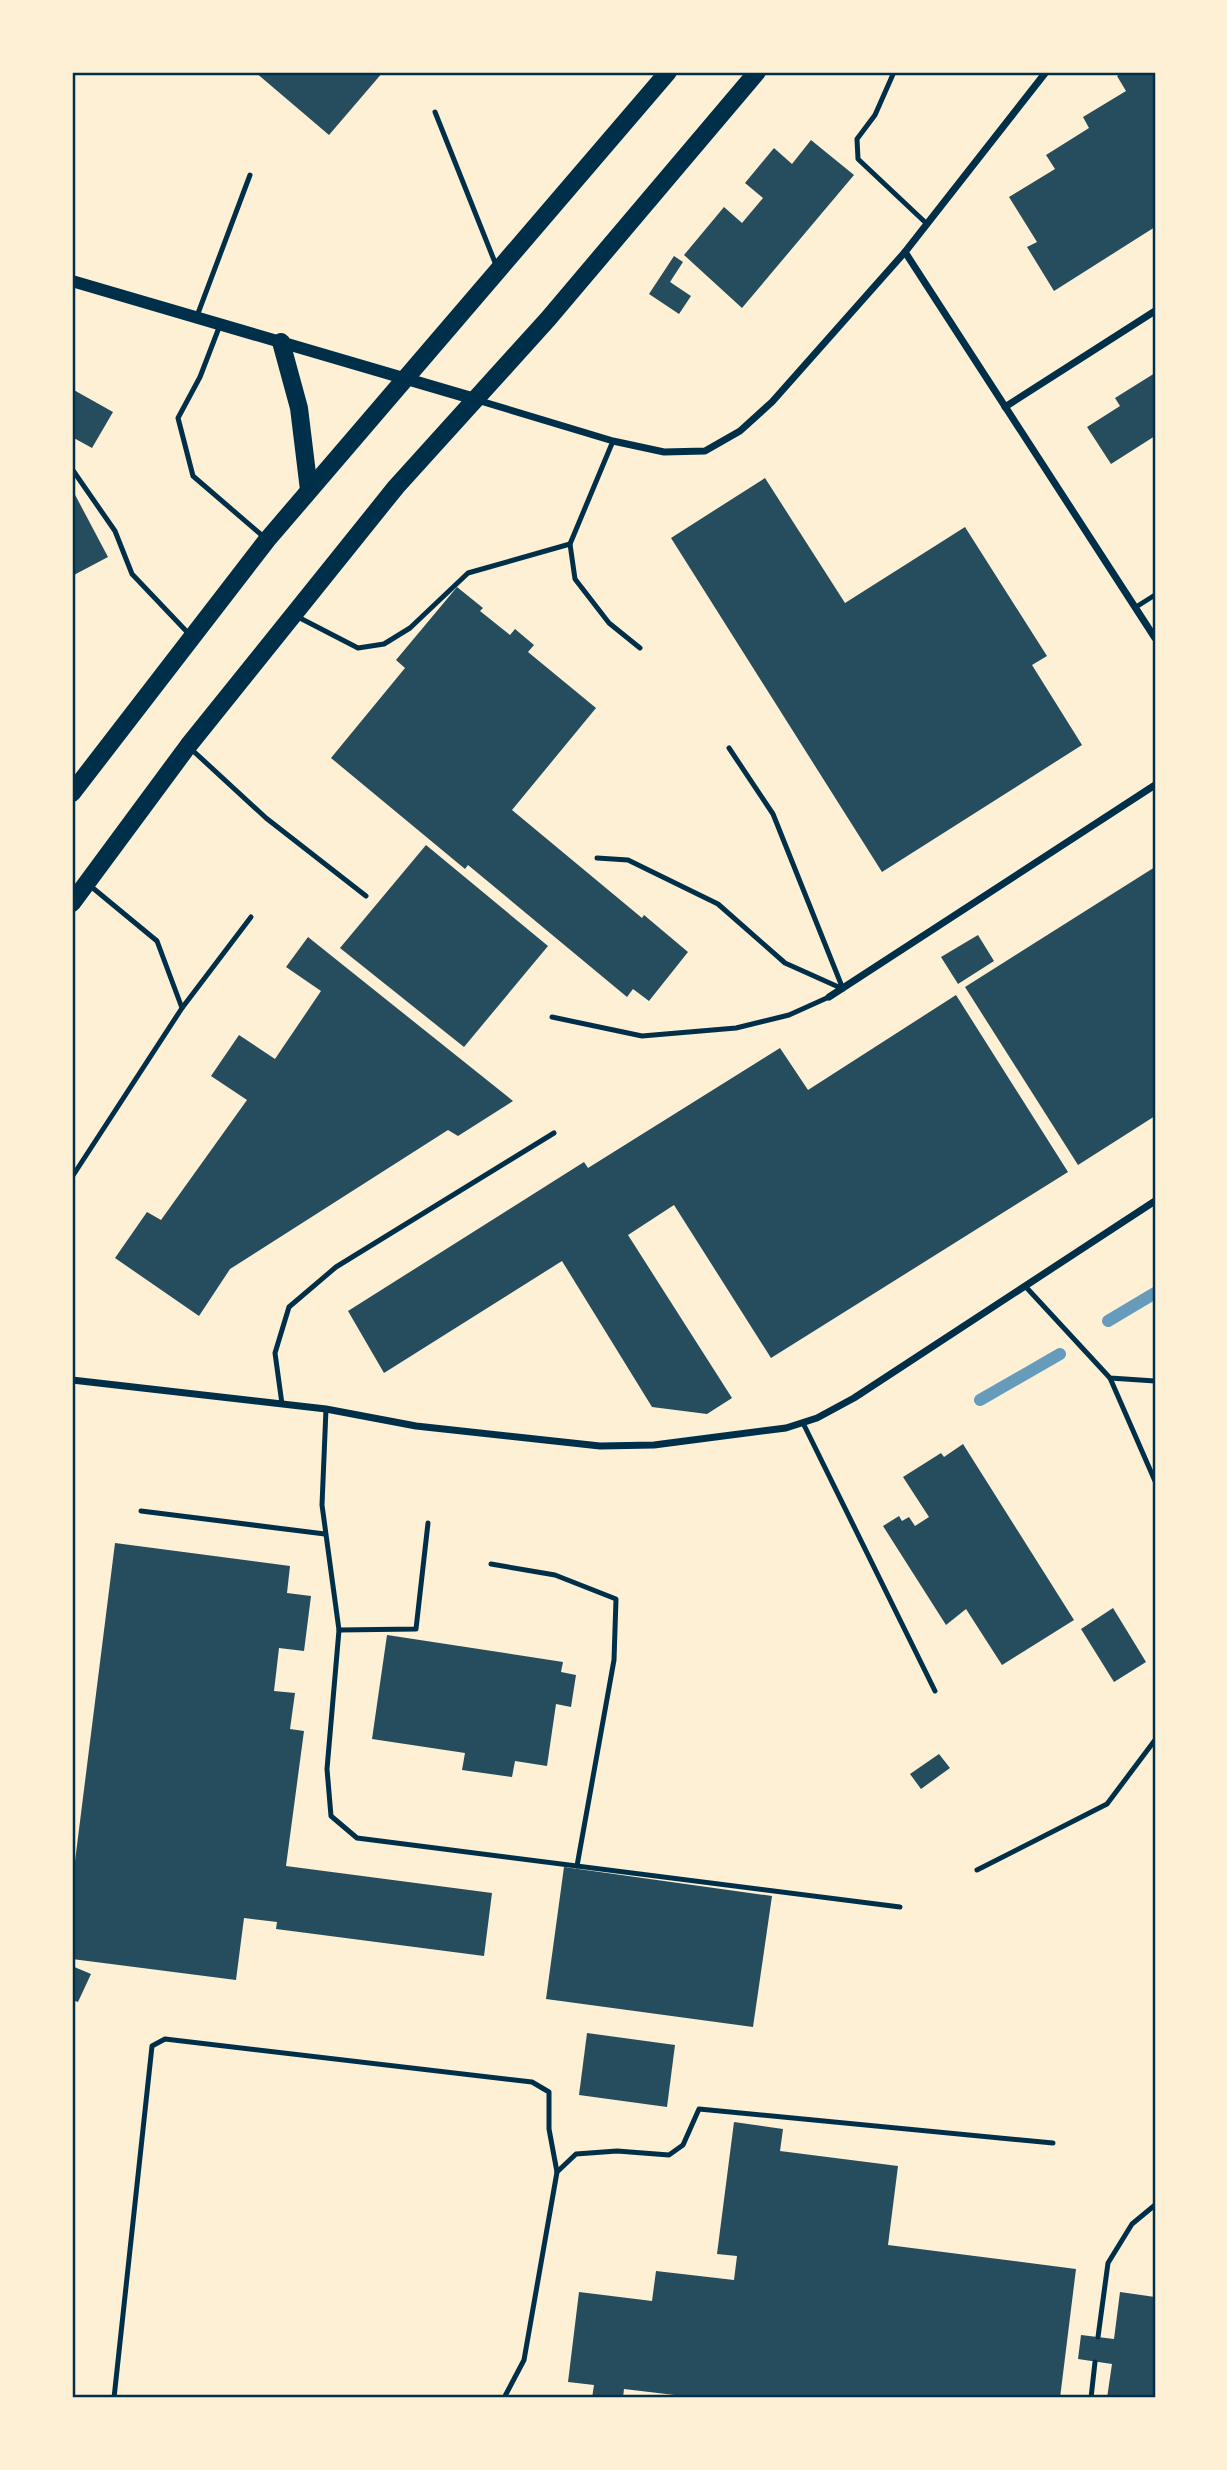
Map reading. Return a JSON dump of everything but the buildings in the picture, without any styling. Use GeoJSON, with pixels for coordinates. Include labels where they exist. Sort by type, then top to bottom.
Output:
{"type":"FeatureCollection","features":[{"type":"Feature","properties":{"kind":"main road"},"geometry":{"type":"LineString","coordinates":[[72,793],[267,540],[668,72]]}},
{"type":"Feature","properties":{"kind":"main road"},"geometry":{"type":"LineString","coordinates":[[72,903],[188,746],[396,487],[548,319],[757,72]]}},
{"type":"Feature","properties":{"kind":"main road"},"geometry":{"type":"LineString","coordinates":[[281,342],[299,408],[309,490]]}},
{"type":"Feature","properties":{"kind":"street"},"geometry":{"type":"LineString","coordinates":[[72,281],[613,441],[664,452],[705,451],[740,431],[772,402],[905,252],[1046,72]]}},
{"type":"Feature","properties":{"kind":"street"},"geometry":{"type":"LineString","coordinates":[[905,252],[1155,638]]}},
{"type":"Feature","properties":{"kind":"street"},"geometry":{"type":"LineString","coordinates":[[1005,407],[1155,311]]}},
{"type":"Feature","properties":{"kind":"street"},"geometry":{"type":"LineString","coordinates":[[829,997],[1155,785]]}},
{"type":"Feature","properties":{"kind":"street"},"geometry":{"type":"LineString","coordinates":[[72,1380],[326,1409],[416,1426],[600,1446],[654,1445],[786,1428],[817,1418],[854,1398],[1155,1202]]}},
{"type":"Feature","properties":{"kind":"lane"},"geometry":{"type":"LineString","coordinates":[[894,72],[875,115],[857,139],[858,159],[927,224]]}},
{"type":"Feature","properties":{"kind":"lane"},"geometry":{"type":"LineString","coordinates":[[435,112],[498,270]]}},
{"type":"Feature","properties":{"kind":"lane"},"geometry":{"type":"LineString","coordinates":[[197,317],[250,175]]}},
{"type":"Feature","properties":{"kind":"lane"},"geometry":{"type":"LineString","coordinates":[[221,324],[200,377],[178,418],[193,476],[267,540]]}},
{"type":"Feature","properties":{"kind":"lane"},"geometry":{"type":"LineString","coordinates":[[613,441],[570,544],[575,579],[609,623],[640,648]]}},
{"type":"Feature","properties":{"kind":"lane"},"geometry":{"type":"LineString","coordinates":[[72,469],[115,531],[132,574],[191,637]]}},
{"type":"Feature","properties":{"kind":"lane"},"geometry":{"type":"LineString","coordinates":[[294,614],[358,648],[384,644],[410,628],[468,573],[570,544]]}},
{"type":"Feature","properties":{"kind":"lane"},"geometry":{"type":"LineString","coordinates":[[1136,607],[1155,595]]}},
{"type":"Feature","properties":{"kind":"lane"},"geometry":{"type":"LineString","coordinates":[[188,746],[266,818],[366,896]]}},
{"type":"Feature","properties":{"kind":"lane"},"geometry":{"type":"LineString","coordinates":[[729,748],[773,814],[843,989]]}},
{"type":"Feature","properties":{"kind":"lane"},"geometry":{"type":"LineString","coordinates":[[597,858],[628,859],[718,904],[785,962],[843,989]]}},
{"type":"Feature","properties":{"kind":"lane"},"geometry":{"type":"LineString","coordinates":[[85,882],[157,942],[182,1008]]}},
{"type":"Feature","properties":{"kind":"lane"},"geometry":{"type":"LineString","coordinates":[[72,1177],[182,1008],[251,917]]}},
{"type":"Feature","properties":{"kind":"lane"},"geometry":{"type":"LineString","coordinates":[[552,1017],[642,1036],[736,1028],[789,1015],[829,997]]}},
{"type":"Feature","properties":{"kind":"lane"},"geometry":{"type":"LineString","coordinates":[[282,1404],[275,1353],[289,1307],[336,1267],[554,1133]]}},
{"type":"Feature","properties":{"kind":"lane"},"geometry":{"type":"LineString","coordinates":[[1025,1286],[1110,1378],[1155,1481]]}},
{"type":"Feature","properties":{"kind":"lane"},"geometry":{"type":"LineString","coordinates":[[1110,1378],[1155,1381]]}},
{"type":"Feature","properties":{"kind":"lane"},"geometry":{"type":"LineString","coordinates":[[326,1409],[322,1504],[339,1630],[327,1769],[331,1816],[357,1838],[900,1907]]}},
{"type":"Feature","properties":{"kind":"lane"},"geometry":{"type":"LineString","coordinates":[[803,1423],[935,1690]]}},
{"type":"Feature","properties":{"kind":"lane"},"geometry":{"type":"LineString","coordinates":[[141,1511],[325,1534]]}},
{"type":"Feature","properties":{"kind":"lane"},"geometry":{"type":"LineString","coordinates":[[339,1630],[416,1629],[428,1522]]}},
{"type":"Feature","properties":{"kind":"lane"},"geometry":{"type":"LineString","coordinates":[[491,1564],[555,1575],[616,1599],[614,1660],[577,1866]]}},
{"type":"Feature","properties":{"kind":"lane"},"geometry":{"type":"LineString","coordinates":[[977,1870],[1107,1804],[1155,1740]]}},
{"type":"Feature","properties":{"kind":"lane"},"geometry":{"type":"LineString","coordinates":[[114,2398],[152,2046],[165,2039],[532,2082],[549,2092],[549,2129],[557,2172],[524,2360],[504,2398]]}},
{"type":"Feature","properties":{"kind":"lane"},"geometry":{"type":"LineString","coordinates":[[557,2172],[576,2154],[617,2151],[669,2155],[683,2145],[699,2109],[1053,2143]]}},
{"type":"Feature","properties":{"kind":"lane"},"geometry":{"type":"LineString","coordinates":[[1098,2337],[1108,2263],[1132,2224],[1155,2205]]}},
{"type":"Feature","properties":{"kind":"lane"},"geometry":{"type":"LineString","coordinates":[[1091,2398],[1095,2362]]}},
{"type":"Feature","properties":{"kind":"waterway"},"geometry":{"type":"LineString","coordinates":[[1108,1321],[1155,1293]]}},
{"type":"Feature","properties":{"kind":"waterway"},"geometry":{"type":"LineString","coordinates":[[980,1400],[1060,1354]]}}]}
